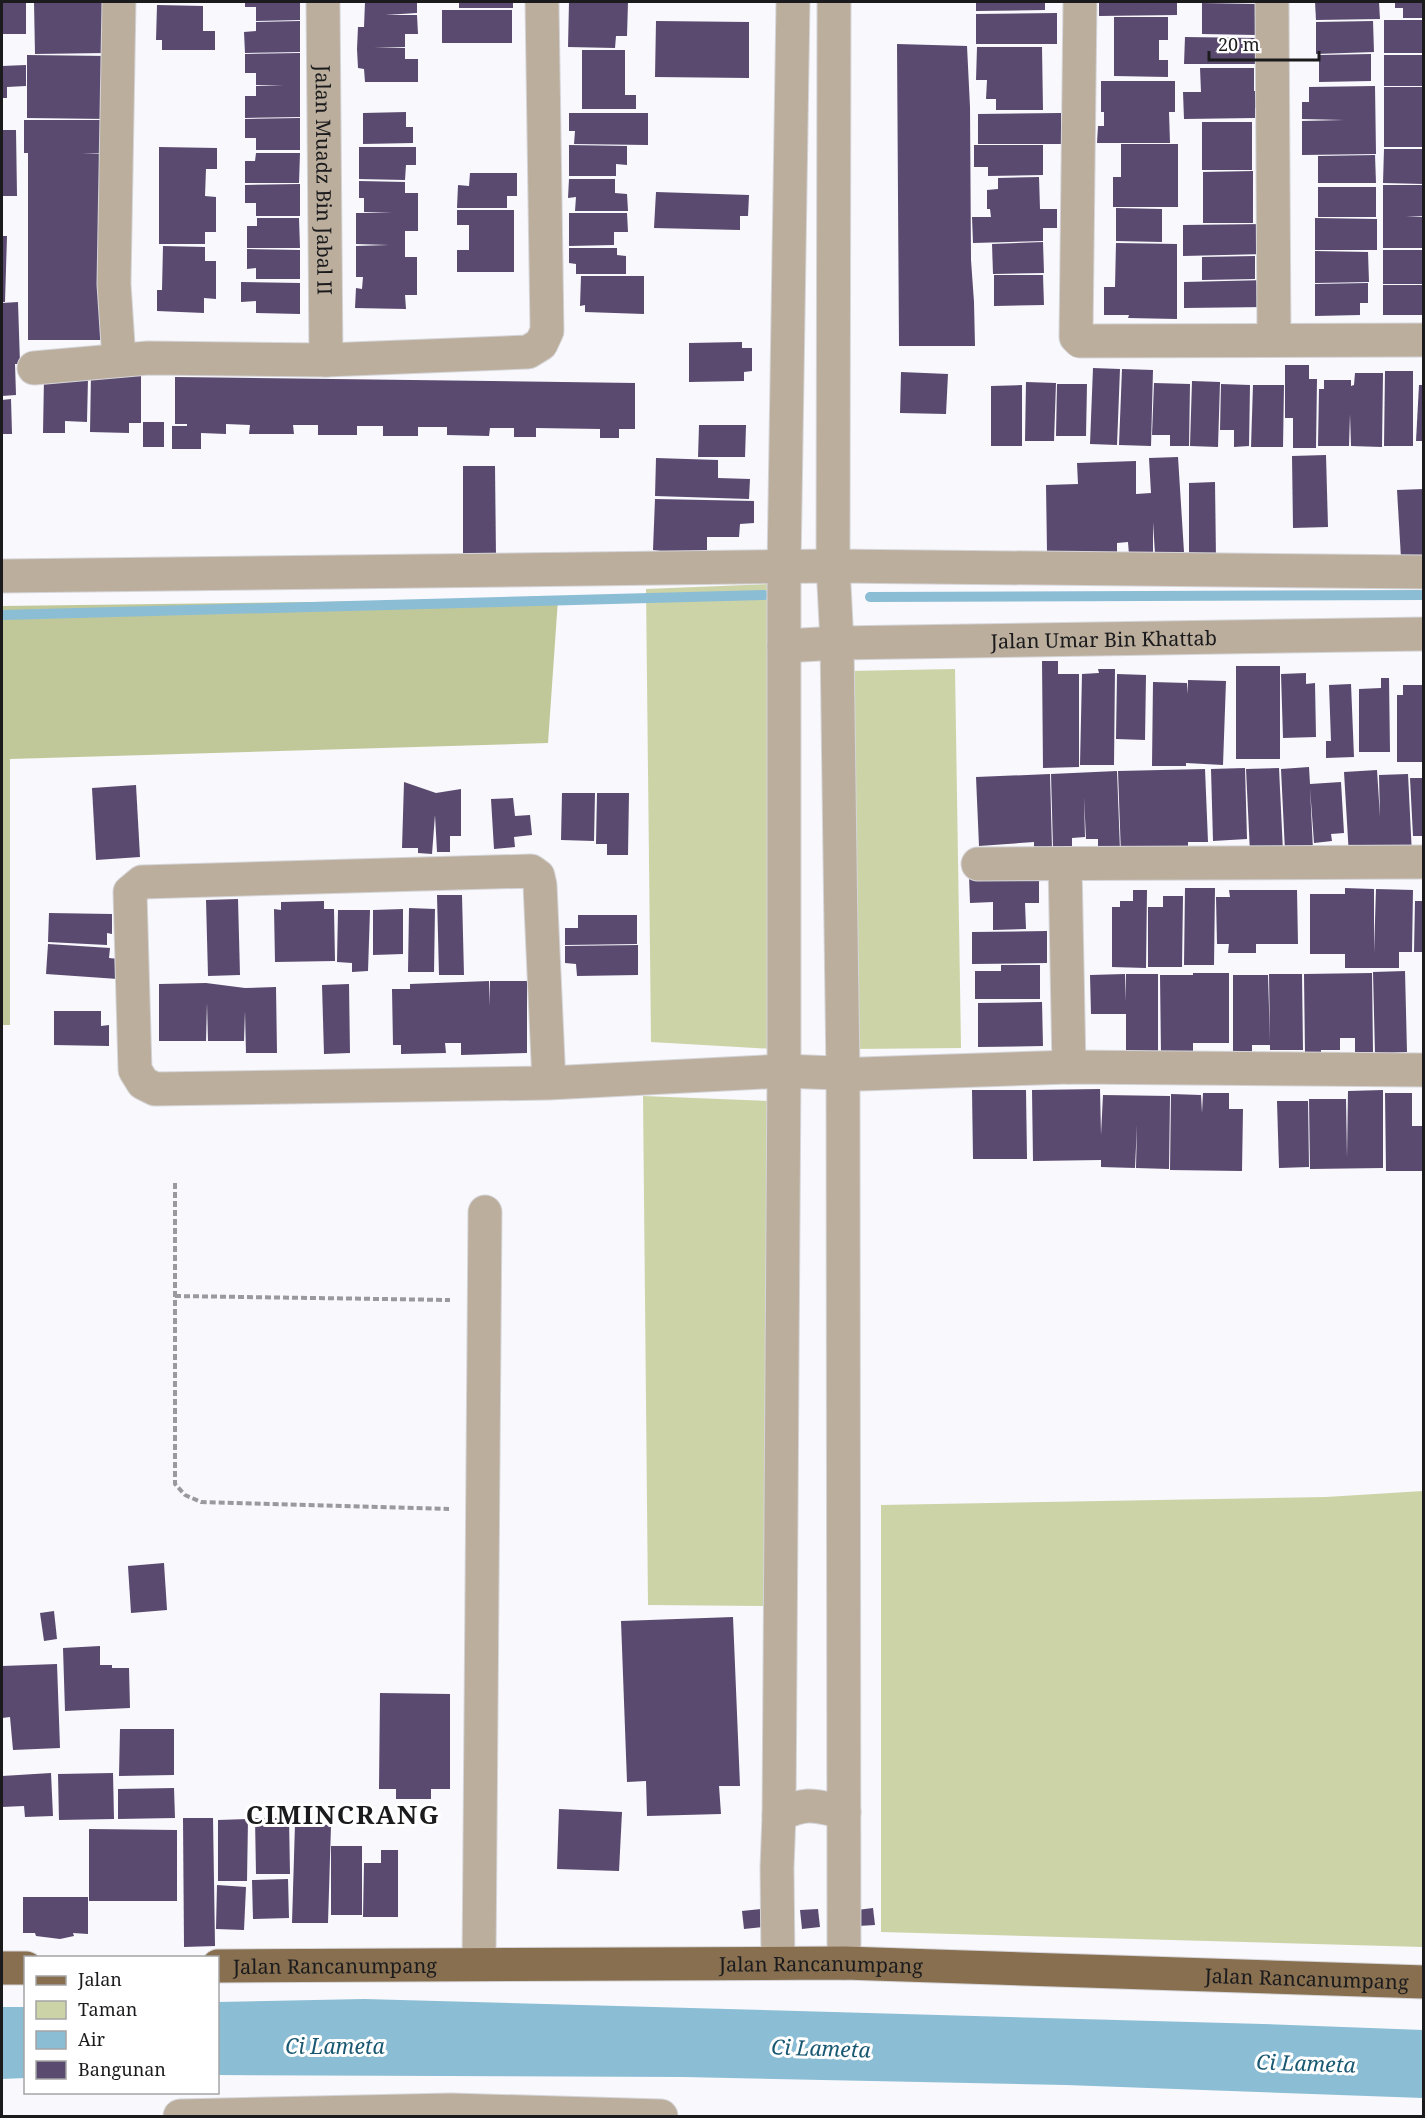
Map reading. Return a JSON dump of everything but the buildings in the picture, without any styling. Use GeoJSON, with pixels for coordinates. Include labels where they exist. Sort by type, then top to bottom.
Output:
{"type":"FeatureCollection","features":[{"type":"Feature","properties":{"kind":"main road","name":"Jalan Rancanumpang"},"geometry":{"type":"LineString","coordinates":[[219,1966],[778,1962],[1424,1982]]}},
{"type":"Feature","properties":{"kind":"main road"},"geometry":{"type":"LineString","coordinates":[[2,1968],[24,1968]]}},
{"type":"Feature","properties":{"kind":"street"},"geometry":{"type":"LineString","coordinates":[[119,2],[114,284],[119,360]]}},
{"type":"Feature","properties":{"kind":"street","name":"Jalan Muadz Bin Jabal II"},"geometry":{"type":"LineString","coordinates":[[323,2],[326,360]]}},
{"type":"Feature","properties":{"kind":"street"},"geometry":{"type":"LineString","coordinates":[[34,368],[148,358],[326,360],[528,352],[541,344],[547,331],[542,2]]}},
{"type":"Feature","properties":{"kind":"street"},"geometry":{"type":"LineString","coordinates":[[778,1962],[784,1071],[784,567],[793,2]]}},
{"type":"Feature","properties":{"kind":"street"},"geometry":{"type":"LineString","coordinates":[[834,2],[833,566],[837,643],[843,1074],[844,1963]]}},
{"type":"Feature","properties":{"kind":"street"},"geometry":{"type":"LineString","coordinates":[[1080,2],[1076,337],[1080,341],[1424,339]]}},
{"type":"Feature","properties":{"kind":"street"},"geometry":{"type":"LineString","coordinates":[[1272,2],[1274,339]]}},
{"type":"Feature","properties":{"kind":"street"},"geometry":{"type":"LineString","coordinates":[[2,576],[833,566],[1424,572]]}},
{"type":"Feature","properties":{"kind":"street","name":"Jalan Umar Bin Khattab"},"geometry":{"type":"LineString","coordinates":[[784,646],[837,643],[1424,634]]}},
{"type":"Feature","properties":{"kind":"street"},"geometry":{"type":"LineString","coordinates":[[978,864],[1424,862]]}},
{"type":"Feature","properties":{"kind":"street"},"geometry":{"type":"LineString","coordinates":[[1065,864],[1069,1067]]}},
{"type":"Feature","properties":{"kind":"street"},"geometry":{"type":"LineString","coordinates":[[549,1083],[540,885],[538,876],[531,871],[142,882],[130,892],[135,1070],[143,1083],[155,1089],[549,1083],[784,1071],[843,1074],[1069,1067],[1424,1070]]}},
{"type":"Feature","properties":{"kind":"street"},"geometry":{"type":"LineString","coordinates":[[479,1964],[485,1212]]}},
{"type":"Feature","properties":{"kind":"street"},"geometry":{"type":"LineString","coordinates":[[779,1815],[809,1804],[844,1812]]}},
{"type":"Feature","properties":{"kind":"street"},"geometry":{"type":"LineString","coordinates":[[180,2116],[451,2110],[661,2116]]}},
{"type":"Feature","properties":{"kind":"path"},"geometry":{"type":"LineString","coordinates":[[175,1183],[175,1484],[185,1495],[201,1502],[483,1510]]}},
{"type":"Feature","properties":{"kind":"path"},"geometry":{"type":"LineString","coordinates":[[175,1296],[484,1301]]}},
{"type":"Feature","properties":{"kind":"green space"},"geometry":{"type":"Polygon","coordinates":[[[771,584],[773,1049],[651,1042],[646,589],[771,584]]]}},
{"type":"Feature","properties":{"kind":"green space"},"geometry":{"type":"Polygon","coordinates":[[[558,599],[548,743],[10,759],[10,1025],[2,1025],[2,606],[558,599]]]}},
{"type":"Feature","properties":{"kind":"green space"},"geometry":{"type":"Polygon","coordinates":[[[955,669],[961,1048],[852,1049],[849,671],[955,669]]]}},
{"type":"Feature","properties":{"kind":"green space"},"geometry":{"type":"Polygon","coordinates":[[[643,1096],[769,1101],[768,1606],[648,1605],[643,1096]]]}},
{"type":"Feature","properties":{"kind":"green space"},"geometry":{"type":"Polygon","coordinates":[[[1423,1491],[1423,1947],[881,1932],[881,1505],[1326,1497],[1423,1491]]]}},
{"type":"Feature","properties":{"kind":"water","name":"Ci Lameta"},"geometry":{"type":"Polygon","coordinates":[[[364,1999],[1423,2030],[1423,2098],[1066,2085],[684,2077],[219,2075],[219,2002],[364,1999]]]}},
{"type":"Feature","properties":{"kind":"water"},"geometry":{"type":"Polygon","coordinates":[[[2,2007],[24,2007],[24,2078],[2,2079],[2,2007]]]}},
{"type":"Feature","properties":{"kind":"waterway"},"geometry":{"type":"LineString","coordinates":[[2,615],[764,595]]}},
{"type":"Feature","properties":{"kind":"waterway"},"geometry":{"type":"LineString","coordinates":[[870,597],[1424,595]]}},
{"type":"Feature","properties":{"kind":"district","name":"CIMINCRANG"},"geometry":{"type":"Point","coordinates":[343,1814]}}]}
